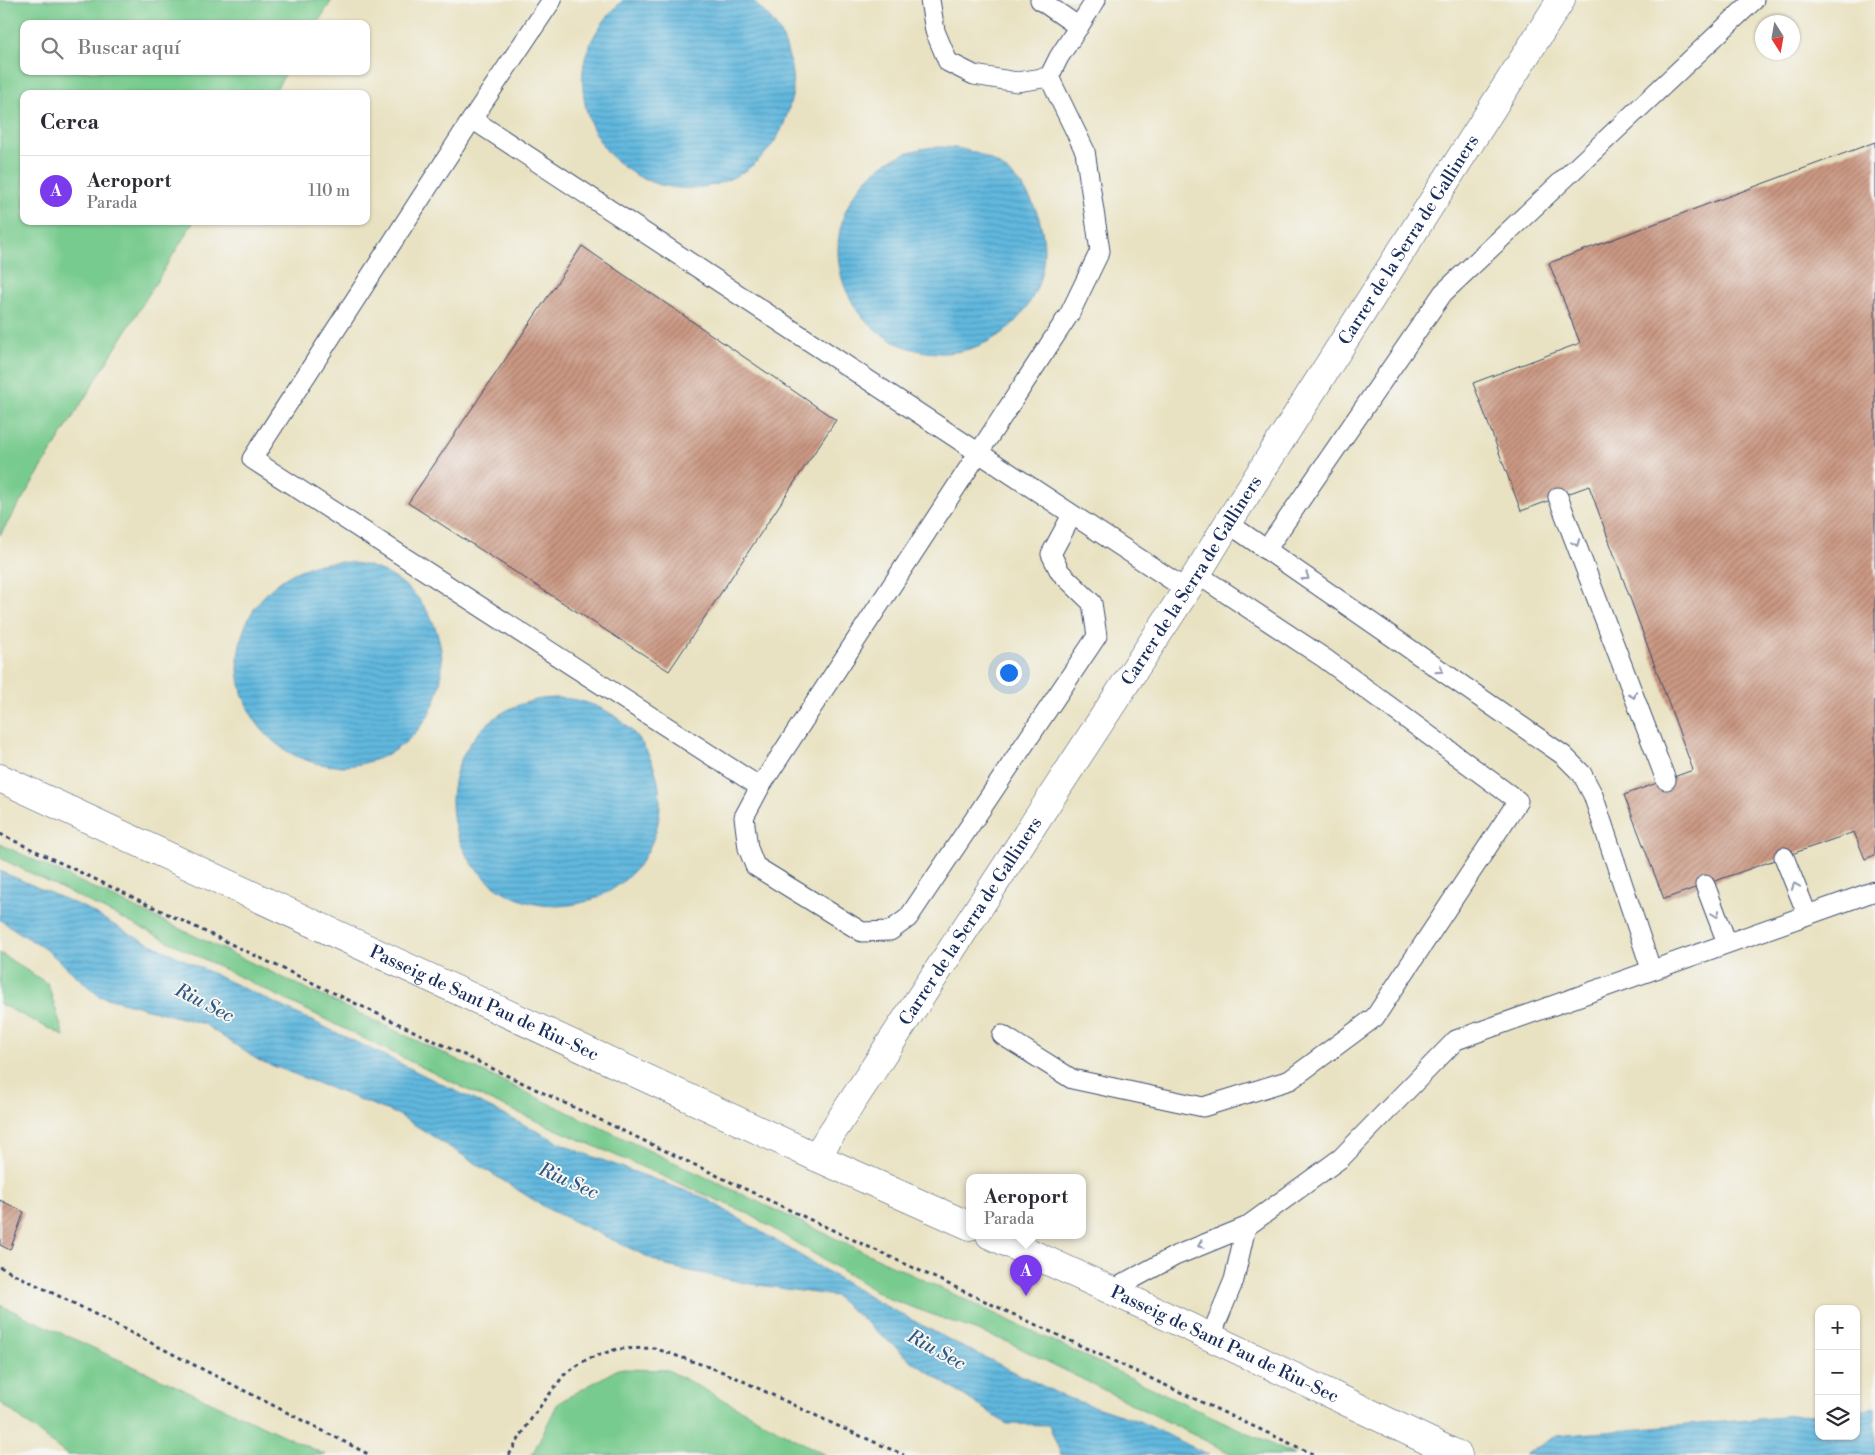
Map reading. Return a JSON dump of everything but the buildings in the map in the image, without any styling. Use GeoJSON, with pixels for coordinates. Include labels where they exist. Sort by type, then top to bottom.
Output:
{"type":"FeatureCollection","features":[{"type":"Feature","properties":{"kind":"street","name":"Carrer de la Serra de Galliners"},"geometry":{"type":"LineString","coordinates":[[816,1157],[1192,582],[1561,0]]}},
{"type":"Feature","properties":{"kind":"street","name":"Passeig de Sant Pau de Riu-Sec"},"geometry":{"type":"LineString","coordinates":[[0,778],[816,1157],[966,1224]]}},
{"type":"Feature","properties":{"kind":"street","name":"Passeig de Sant Pau de Riu-Sec"},"geometry":{"type":"LineString","coordinates":[[999,1239],[1112,1290],[1458,1455]]}},
{"type":"Feature","properties":{"kind":"lane"},"geometry":{"type":"LineString","coordinates":[[552,0],[472,119],[252,459],[760,787]]}},
{"type":"Feature","properties":{"kind":"lane"},"geometry":{"type":"LineString","coordinates":[[930,0],[935,31],[948,62],[974,74],[1017,82],[1049,77]]}},
{"type":"Feature","properties":{"kind":"lane"},"geometry":{"type":"LineString","coordinates":[[1040,0],[1080,27]]}},
{"type":"Feature","properties":{"kind":"lane"},"geometry":{"type":"LineString","coordinates":[[1049,77],[1059,57],[1096,0]]}},
{"type":"Feature","properties":{"kind":"lane"},"geometry":{"type":"LineString","coordinates":[[1266,550],[1443,293],[1754,0]]}},
{"type":"Feature","properties":{"kind":"lane"},"geometry":{"type":"LineString","coordinates":[[1049,77],[1084,151],[1100,251],[1070,313],[760,787],[744,817],[748,848],[755,866],[862,932],[890,931],[908,918],[1097,636],[1092,603],[1060,572],[1051,554],[1072,515]]}},
{"type":"Feature","properties":{"kind":"lane"},"geometry":{"type":"LineString","coordinates":[[472,119],[1072,515],[1324,658],[1518,800],[1375,1017],[1290,1080],[1203,1107],[1072,1079],[1002,1035]]}},
{"type":"Feature","properties":{"kind":"lane"},"geometry":{"type":"LineString","coordinates":[[1558,497],[1666,780]]}},
{"type":"Feature","properties":{"kind":"lane"},"geometry":{"type":"LineString","coordinates":[[1228,523],[1563,755],[1582,774],[1592,795],[1651,969]]}},
{"type":"Feature","properties":{"kind":"lane"},"geometry":{"type":"LineString","coordinates":[[1784,857],[1806,914]]}},
{"type":"Feature","properties":{"kind":"lane"},"geometry":{"type":"LineString","coordinates":[[1705,885],[1727,943]]}},
{"type":"Feature","properties":{"kind":"lane"},"geometry":{"type":"LineString","coordinates":[[1112,1290],[1175,1256],[1246,1227],[1341,1158],[1456,1040],[1651,969],[1875,891]]}},
{"type":"Feature","properties":{"kind":"lane"},"geometry":{"type":"LineString","coordinates":[[1210,1338],[1234,1280],[1246,1227]]}},
{"type":"Feature","properties":{"kind":"path"},"geometry":{"type":"LineString","coordinates":[[0,834],[781,1206],[1316,1455]]}},
{"type":"Feature","properties":{"kind":"path"},"geometry":{"type":"LineString","coordinates":[[0,1268],[370,1455]]}},
{"type":"Feature","properties":{"kind":"path"},"geometry":{"type":"LineString","coordinates":[[509,1455],[533,1416],[564,1375],[587,1359],[617,1349],[654,1348],[726,1373],[904,1455]]}},
{"type":"Feature","properties":{"kind":"green space"},"geometry":{"type":"Polygon","coordinates":[[[0,0],[332,0],[320,20],[20,20],[20,75],[285,75],[275,90],[20,90],[20,225],[192,225],[0,535],[0,0]]]}},
{"type":"Feature","properties":{"kind":"green space"},"geometry":{"type":"Polygon","coordinates":[[[0,844],[1294,1455],[1234,1455],[1008,1342],[887,1298],[749,1214],[478,1095],[0,858],[0,844]]]}},
{"type":"Feature","properties":{"kind":"green space"},"geometry":{"type":"Polygon","coordinates":[[[0,953],[48,984],[64,1036],[0,1004],[0,953]]]}},
{"type":"Feature","properties":{"kind":"green space"},"geometry":{"type":"Polygon","coordinates":[[[0,1305],[326,1455],[67,1455],[0,1402],[0,1305]]]}},
{"type":"Feature","properties":{"kind":"green space"},"geometry":{"type":"Polygon","coordinates":[[[618,1369],[668,1370],[825,1455],[532,1455],[558,1403],[618,1369]]]}},
{"type":"Feature","properties":{"kind":"water"},"geometry":{"type":"Polygon","coordinates":[[[623,0],[752,0],[773,22],[782,37],[788,54],[792,73],[793,94],[786,117],[775,141],[764,155],[750,167],[726,181],[701,187],[675,188],[650,182],[628,170],[609,153],[594,131],[585,104],[583,72],[585,58],[594,37],[623,0]]]}},
{"type":"Feature","properties":{"kind":"water"},"geometry":{"type":"Polygon","coordinates":[[[931,147],[951,147],[971,151],[990,159],[1014,177],[1032,201],[1040,220],[1044,250],[1040,280],[1032,299],[1014,323],[990,341],[971,349],[951,353],[931,353],[911,349],[892,341],[876,330],[861,315],[850,299],[842,280],[838,260],[838,240],[842,220],[850,201],[861,185],[876,170],[892,159],[911,151],[931,147]]]}},
{"type":"Feature","properties":{"kind":"water"},"geometry":{"type":"Polygon","coordinates":[[[340,562],[360,564],[379,570],[388,574],[412,592],[430,616],[434,625],[440,644],[442,664],[440,684],[434,703],[430,712],[412,736],[388,754],[379,758],[360,764],[340,766],[320,764],[301,758],[292,754],[268,736],[250,712],[246,703],[240,684],[238,664],[240,644],[246,625],[250,616],[268,592],[292,574],[301,570],[320,564],[340,562]]]}},
{"type":"Feature","properties":{"kind":"water"},"geometry":{"type":"Polygon","coordinates":[[[546,698],[566,698],[586,702],[605,710],[630,728],[648,753],[652,762],[660,792],[656,832],[652,842],[648,851],[630,876],[605,894],[586,902],[566,906],[546,906],[526,902],[507,894],[482,876],[464,851],[456,832],[452,812],[452,792],[456,772],[464,753],[482,728],[507,710],[526,702],[546,698]]]}},
{"type":"Feature","properties":{"kind":"water","name":"Riu Sec"},"geometry":{"type":"Polygon","coordinates":[[[0,871],[85,908],[126,932],[385,1056],[575,1150],[705,1198],[876,1301],[948,1339],[1065,1397],[1139,1421],[1209,1455],[1061,1455],[1049,1425],[1007,1424],[913,1362],[835,1296],[745,1283],[667,1266],[548,1209],[399,1115],[258,1060],[204,1024],[99,996],[48,951],[0,920],[0,871]]]}},
{"type":"Feature","properties":{"kind":"water"},"geometry":{"type":"Polygon","coordinates":[[[1875,1408],[1875,1455],[1525,1455],[1556,1436],[1815,1414],[1815,1440],[1860,1440],[1860,1410],[1875,1408]]]}},
{"type":"Feature","properties":{"kind":"place","name":"Aeroport"},"geometry":{"type":"Point","coordinates":[1026,1296]}}]}
